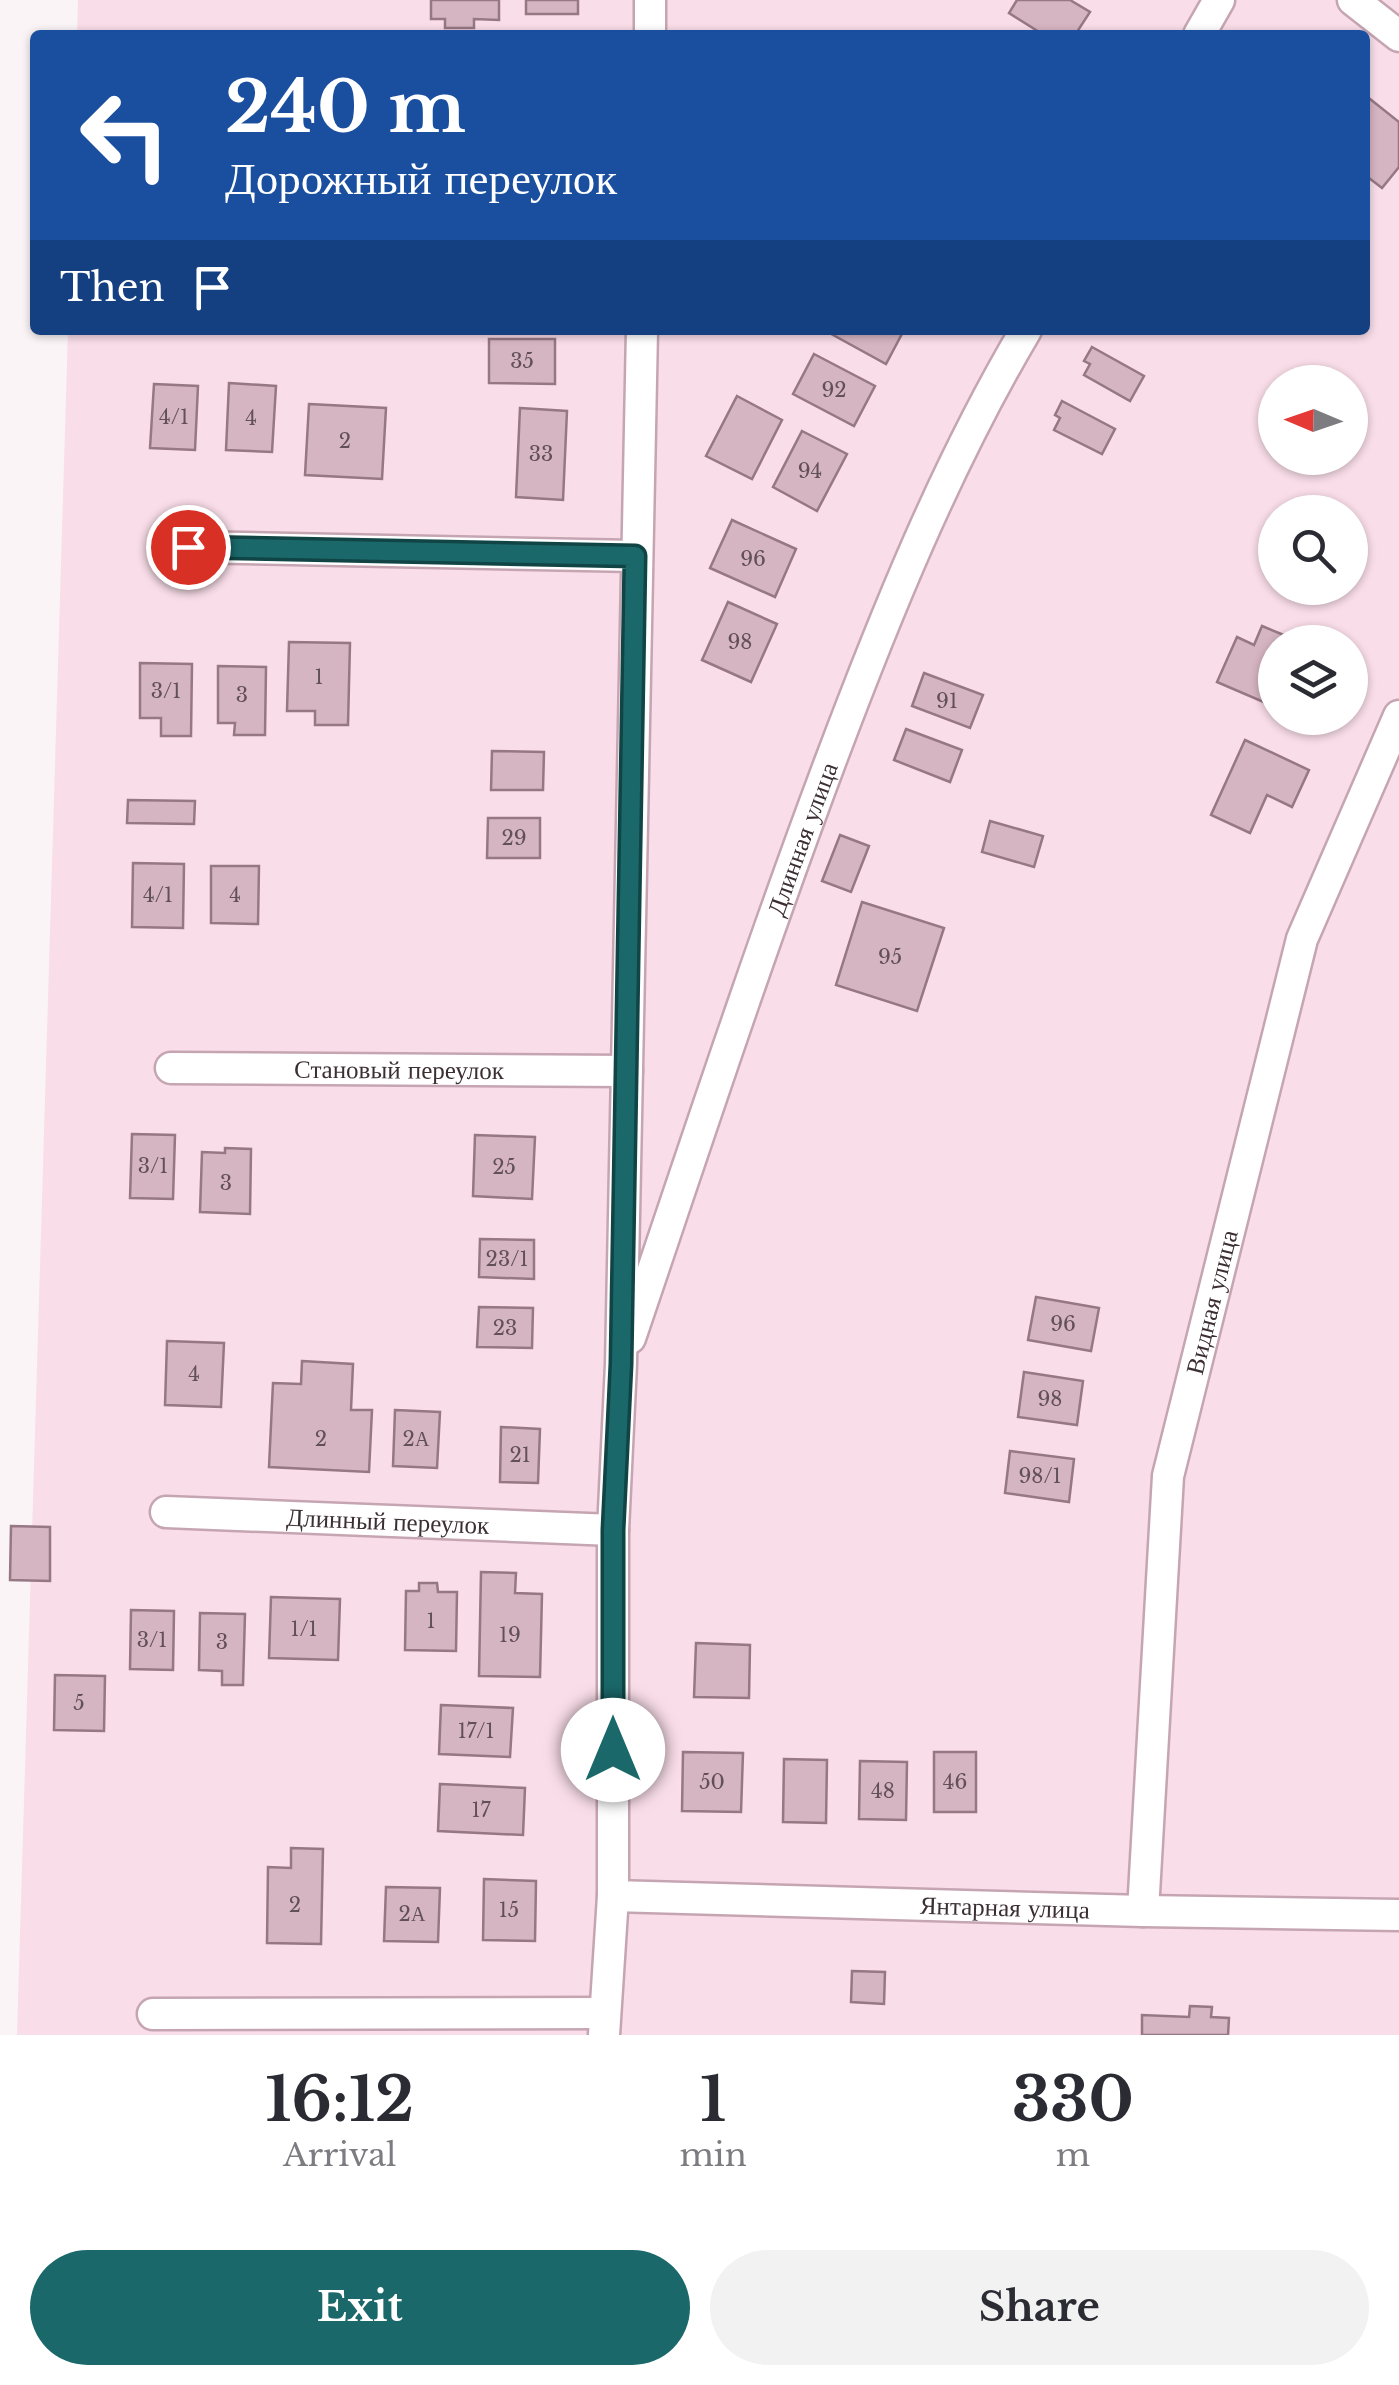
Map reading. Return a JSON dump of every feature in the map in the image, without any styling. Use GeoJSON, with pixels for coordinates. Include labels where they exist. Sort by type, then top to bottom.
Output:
{"type":"FeatureCollection","features":[{"type":"Feature","properties":{"kind":"street"},"geometry":{"type":"LineString","coordinates":[[650,0],[650,30]]}},
{"type":"Feature","properties":{"kind":"street"},"geometry":{"type":"LineString","coordinates":[[1201,30],[1219,0]]}},
{"type":"Feature","properties":{"kind":"street"},"geometry":{"type":"LineString","coordinates":[[1354,0],[1399,36]]}},
{"type":"Feature","properties":{"kind":"street"},"geometry":{"type":"LineString","coordinates":[[153,2014],[605,2024],[613,1896],[613,1530],[621,1364],[642,335]]}},
{"type":"Feature","properties":{"kind":"street","name":"Длинная улица"},"geometry":{"type":"LineString","coordinates":[[621,1364],[798,846],[885,614],[992,387],[1023,335]]}},
{"type":"Feature","properties":{"kind":"street"},"geometry":{"type":"LineString","coordinates":[[188,547],[635,556]]}},
{"type":"Feature","properties":{"kind":"street","name":"Видная улица"},"geometry":{"type":"LineString","coordinates":[[1143,1911],[1168,1476],[1302,938],[1399,716]]}},
{"type":"Feature","properties":{"kind":"street","name":"Становый переулок"},"geometry":{"type":"LineString","coordinates":[[171,1068],[627,1071]]}},
{"type":"Feature","properties":{"kind":"street","name":"Длинный переулок"},"geometry":{"type":"LineString","coordinates":[[166,1512],[613,1530]]}},
{"type":"Feature","properties":{"kind":"street","name":"Янтарная улица"},"geometry":{"type":"LineString","coordinates":[[613,1896],[1399,1914]]}},
{"type":"Feature","properties":{"kind":"shaded area"},"geometry":{"type":"Polygon","coordinates":[[[78,0],[1399,0],[1399,2035],[17,2035],[68,335],[1370,335],[1370,30],[77,30],[78,0]]]}},
{"type":"Feature","properties":{"kind":"building"},"geometry":{"type":"Polygon","coordinates":[[[431,0],[499,0],[499,20],[474,19],[474,28],[445,28],[445,19],[431,19],[431,0]]]}},
{"type":"Feature","properties":{"kind":"building"},"geometry":{"type":"Polygon","coordinates":[[[526,0],[578,0],[578,14],[526,14],[526,0]]]}},
{"type":"Feature","properties":{"kind":"building"},"geometry":{"type":"Polygon","coordinates":[[[1017,0],[1070,0],[1090,12],[1078,30],[1036,30],[1009,13],[1017,0]]]}},
{"type":"Feature","properties":{"kind":"building"},"geometry":{"type":"Polygon","coordinates":[[[1370,99],[1399,122],[1399,167],[1382,188],[1370,179],[1370,99]]]}},
{"type":"Feature","properties":{"kind":"building"},"geometry":{"type":"Polygon","coordinates":[[[833,335],[901,335],[886,364],[833,335]]]}},
{"type":"Feature","properties":{"kind":"building"},"geometry":{"type":"Polygon","coordinates":[[[489,339],[555,339],[555,384],[489,383],[489,339]]]}},
{"type":"Feature","properties":{"kind":"building"},"geometry":{"type":"Polygon","coordinates":[[[1092,347],[1144,376],[1130,401],[1084,375],[1090,364],[1084,361],[1092,347]]]}},
{"type":"Feature","properties":{"kind":"building"},"geometry":{"type":"Polygon","coordinates":[[[814,354],[875,386],[854,426],[793,394],[814,354]]]}},
{"type":"Feature","properties":{"kind":"building"},"geometry":{"type":"Polygon","coordinates":[[[229,383],[276,386],[272,452],[226,450],[229,383]]]}},
{"type":"Feature","properties":{"kind":"building"},"geometry":{"type":"Polygon","coordinates":[[[154,384],[198,386],[195,450],[150,448],[154,384]]]}},
{"type":"Feature","properties":{"kind":"building"},"geometry":{"type":"Polygon","coordinates":[[[737,396],[782,420],[752,479],[706,456],[737,396]]]}},
{"type":"Feature","properties":{"kind":"building"},"geometry":{"type":"Polygon","coordinates":[[[1062,401],[1115,429],[1102,454],[1054,430],[1060,418],[1055,415],[1062,401]]]}},
{"type":"Feature","properties":{"kind":"building"},"geometry":{"type":"Polygon","coordinates":[[[309,404],[386,408],[382,479],[305,475],[309,404]]]}},
{"type":"Feature","properties":{"kind":"building"},"geometry":{"type":"Polygon","coordinates":[[[520,408],[567,411],[563,500],[516,497],[520,408]]]}},
{"type":"Feature","properties":{"kind":"building"},"geometry":{"type":"Polygon","coordinates":[[[802,431],[847,454],[817,511],[773,487],[802,431]]]}},
{"type":"Feature","properties":{"kind":"building"},"geometry":{"type":"Polygon","coordinates":[[[732,520],[796,549],[775,597],[710,568],[732,520]]]}},
{"type":"Feature","properties":{"kind":"building"},"geometry":{"type":"Polygon","coordinates":[[[728,602],[777,624],[751,682],[702,660],[728,602]]]}},
{"type":"Feature","properties":{"kind":"building"},"geometry":{"type":"Polygon","coordinates":[[[1258,636],[1258,700],[1217,682],[1237,637],[1254,645],[1258,636]]]}},
{"type":"Feature","properties":{"kind":"building"},"geometry":{"type":"Polygon","coordinates":[[[289,642],[350,643],[348,725],[315,725],[315,711],[287,711],[289,642]]]}},
{"type":"Feature","properties":{"kind":"building"},"geometry":{"type":"Polygon","coordinates":[[[140,663],[192,664],[191,736],[161,736],[161,718],[140,718],[140,663]]]}},
{"type":"Feature","properties":{"kind":"building"},"geometry":{"type":"Polygon","coordinates":[[[218,666],[266,667],[265,735],[234,735],[235,723],[218,723],[218,666]]]}},
{"type":"Feature","properties":{"kind":"building"},"geometry":{"type":"Polygon","coordinates":[[[924,673],[983,695],[970,728],[912,706],[924,673]]]}},
{"type":"Feature","properties":{"kind":"building"},"geometry":{"type":"Polygon","coordinates":[[[906,729],[962,750],[950,782],[894,760],[906,729]]]}},
{"type":"Feature","properties":{"kind":"building"},"geometry":{"type":"Polygon","coordinates":[[[1245,740],[1309,770],[1292,807],[1267,795],[1250,833],[1211,815],[1245,740]]]}},
{"type":"Feature","properties":{"kind":"building"},"geometry":{"type":"Polygon","coordinates":[[[492,751],[544,752],[543,790],[491,790],[492,751]]]}},
{"type":"Feature","properties":{"kind":"building"},"geometry":{"type":"Polygon","coordinates":[[[128,800],[195,801],[194,824],[127,823],[128,800]]]}},
{"type":"Feature","properties":{"kind":"building"},"geometry":{"type":"Polygon","coordinates":[[[488,818],[540,818],[540,858],[487,858],[488,818]]]}},
{"type":"Feature","properties":{"kind":"building"},"geometry":{"type":"Polygon","coordinates":[[[990,821],[1043,836],[1034,867],[982,852],[990,821]]]}},
{"type":"Feature","properties":{"kind":"building"},"geometry":{"type":"Polygon","coordinates":[[[840,835],[869,846],[851,892],[822,881],[840,835]]]}},
{"type":"Feature","properties":{"kind":"building"},"geometry":{"type":"Polygon","coordinates":[[[133,863],[184,864],[183,928],[132,927],[133,863]]]}},
{"type":"Feature","properties":{"kind":"building"},"geometry":{"type":"Polygon","coordinates":[[[211,866],[259,866],[258,924],[211,923],[211,866]]]}},
{"type":"Feature","properties":{"kind":"building"},"geometry":{"type":"Polygon","coordinates":[[[862,902],[944,928],[917,1011],[836,985],[862,902]]]}},
{"type":"Feature","properties":{"kind":"building"},"geometry":{"type":"Polygon","coordinates":[[[132,1134],[175,1135],[173,1199],[130,1198],[132,1134]]]}},
{"type":"Feature","properties":{"kind":"building"},"geometry":{"type":"Polygon","coordinates":[[[475,1135],[535,1137],[532,1199],[473,1196],[475,1135]]]}},
{"type":"Feature","properties":{"kind":"building"},"geometry":{"type":"Polygon","coordinates":[[[225,1148],[251,1149],[250,1214],[200,1212],[202,1152],[225,1153],[225,1148]]]}},
{"type":"Feature","properties":{"kind":"building"},"geometry":{"type":"Polygon","coordinates":[[[480,1239],[534,1240],[534,1279],[479,1277],[480,1239]]]}},
{"type":"Feature","properties":{"kind":"building"},"geometry":{"type":"Polygon","coordinates":[[[1036,1297],[1099,1308],[1091,1351],[1028,1340],[1036,1297]]]}},
{"type":"Feature","properties":{"kind":"building"},"geometry":{"type":"Polygon","coordinates":[[[479,1307],[533,1308],[532,1348],[477,1347],[479,1307]]]}},
{"type":"Feature","properties":{"kind":"building"},"geometry":{"type":"Polygon","coordinates":[[[167,1341],[224,1343],[221,1407],[165,1405],[167,1341]]]}},
{"type":"Feature","properties":{"kind":"building"},"geometry":{"type":"Polygon","coordinates":[[[302,1361],[353,1364],[351,1410],[372,1410],[369,1472],[269,1467],[273,1383],[301,1384],[302,1361]]]}},
{"type":"Feature","properties":{"kind":"building"},"geometry":{"type":"Polygon","coordinates":[[[1024,1372],[1083,1381],[1077,1425],[1018,1417],[1024,1372]]]}},
{"type":"Feature","properties":{"kind":"building"},"geometry":{"type":"Polygon","coordinates":[[[395,1410],[440,1412],[437,1468],[393,1466],[395,1410]]]}},
{"type":"Feature","properties":{"kind":"building"},"geometry":{"type":"Polygon","coordinates":[[[501,1427],[540,1429],[538,1483],[500,1482],[501,1427]]]}},
{"type":"Feature","properties":{"kind":"building"},"geometry":{"type":"Polygon","coordinates":[[[1010,1451],[1074,1459],[1069,1502],[1005,1493],[1010,1451]]]}},
{"type":"Feature","properties":{"kind":"building"},"geometry":{"type":"Polygon","coordinates":[[[11,1526],[50,1527],[50,1581],[10,1580],[11,1526]]]}},
{"type":"Feature","properties":{"kind":"building"},"geometry":{"type":"Polygon","coordinates":[[[481,1572],[516,1573],[515,1593],[542,1594],[540,1677],[479,1676],[481,1572]]]}},
{"type":"Feature","properties":{"kind":"building"},"geometry":{"type":"Polygon","coordinates":[[[419,1583],[437,1583],[438,1592],[457,1592],[456,1651],[405,1650],[406,1591],[419,1591],[419,1583]]]}},
{"type":"Feature","properties":{"kind":"building"},"geometry":{"type":"Polygon","coordinates":[[[271,1597],[340,1599],[338,1660],[269,1658],[271,1597]]]}},
{"type":"Feature","properties":{"kind":"building"},"geometry":{"type":"Polygon","coordinates":[[[131,1610],[174,1611],[173,1670],[130,1669],[131,1610]]]}},
{"type":"Feature","properties":{"kind":"building"},"geometry":{"type":"Polygon","coordinates":[[[200,1613],[245,1614],[243,1685],[222,1685],[222,1671],[199,1670],[200,1613]]]}},
{"type":"Feature","properties":{"kind":"building"},"geometry":{"type":"Polygon","coordinates":[[[696,1643],[750,1645],[749,1698],[694,1697],[696,1643]]]}},
{"type":"Feature","properties":{"kind":"building"},"geometry":{"type":"Polygon","coordinates":[[[55,1675],[105,1676],[104,1731],[54,1730],[55,1675]]]}},
{"type":"Feature","properties":{"kind":"building"},"geometry":{"type":"Polygon","coordinates":[[[441,1705],[513,1708],[510,1757],[439,1754],[441,1705]]]}},
{"type":"Feature","properties":{"kind":"building"},"geometry":{"type":"Polygon","coordinates":[[[683,1752],[743,1753],[741,1812],[682,1811],[683,1752]]]}},
{"type":"Feature","properties":{"kind":"building"},"geometry":{"type":"Polygon","coordinates":[[[934,1752],[976,1752],[976,1812],[934,1812],[934,1752]]]}},
{"type":"Feature","properties":{"kind":"building"},"geometry":{"type":"Polygon","coordinates":[[[784,1759],[827,1760],[826,1823],[783,1822],[784,1759]]]}},
{"type":"Feature","properties":{"kind":"building"},"geometry":{"type":"Polygon","coordinates":[[[860,1761],[907,1762],[906,1820],[859,1819],[860,1761]]]}},
{"type":"Feature","properties":{"kind":"building"},"geometry":{"type":"Polygon","coordinates":[[[440,1784],[525,1788],[523,1835],[438,1831],[440,1784]]]}},
{"type":"Feature","properties":{"kind":"building"},"geometry":{"type":"Polygon","coordinates":[[[291,1848],[323,1849],[321,1944],[267,1943],[268,1867],[291,1868],[291,1848]]]}},
{"type":"Feature","properties":{"kind":"building"},"geometry":{"type":"Polygon","coordinates":[[[484,1879],[536,1881],[535,1941],[483,1940],[484,1879]]]}},
{"type":"Feature","properties":{"kind":"building"},"geometry":{"type":"Polygon","coordinates":[[[386,1887],[440,1888],[438,1942],[384,1941],[386,1887]]]}},
{"type":"Feature","properties":{"kind":"building"},"geometry":{"type":"Polygon","coordinates":[[[852,1971],[885,1972],[884,2004],[851,2002],[852,1971]]]}},
{"type":"Feature","properties":{"kind":"building"},"geometry":{"type":"Polygon","coordinates":[[[1190,2006],[1212,2007],[1211,2017],[1229,2018],[1228,2035],[1142,2035],[1142,2015],[1189,2017],[1190,2006]]]}},
{"type":"Feature","properties":{"kind":"route"},"geometry":{"type":"LineString","coordinates":[[188,547],[635,556],[621,1364],[613,1530],[613,1750]]}}]}
